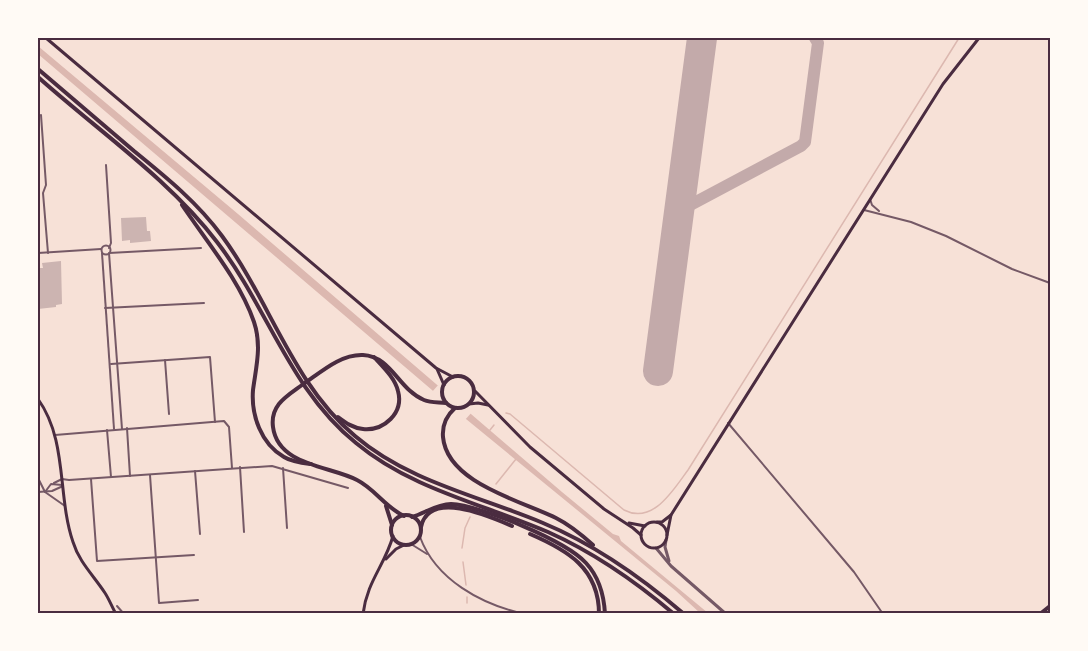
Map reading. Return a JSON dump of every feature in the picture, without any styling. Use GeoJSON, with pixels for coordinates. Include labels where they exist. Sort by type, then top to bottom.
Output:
{"type":"FeatureCollection","features":[{"type":"Feature","properties":{"kind":"main road"},"geometry":{"type":"LineString","coordinates":[[46,38],[436,368],[453,376],[463,376],[472,382],[475,391],[530,447],[604,509],[641,536],[645,545],[656,548],[661,546],[666,540],[671,515]]}},
{"type":"Feature","properties":{"kind":"main road"},"geometry":{"type":"LineString","coordinates":[[641,536],[645,526],[652,522],[662,522],[671,515],[943,84],[981,38]]}},
{"type":"Feature","properties":{"kind":"main road"},"geometry":{"type":"LineString","coordinates":[[38,69],[166,177],[211,222],[237,258],[301,372],[327,409],[361,441],[406,471],[540,522],[598,550]]}},
{"type":"Feature","properties":{"kind":"main road"},"geometry":{"type":"LineString","coordinates":[[38,76],[197,218],[246,286],[290,365],[311,396],[328,417],[353,441],[382,463],[404,475],[537,528],[587,551],[628,577],[674,614]]}},
{"type":"Feature","properties":{"kind":"main road"},"geometry":{"type":"LineString","coordinates":[[179,200],[216,251],[254,322],[259,348],[253,403],[260,430],[267,443],[291,460],[311,464],[363,482],[385,503],[404,516],[416,519],[421,527]]}},
{"type":"Feature","properties":{"kind":"main road"},"geometry":{"type":"LineString","coordinates":[[311,464],[285,449],[277,439],[273,430],[276,407],[294,391],[345,358],[359,355],[374,357],[387,366],[409,391],[427,401],[446,403],[454,408],[478,403],[490,406]]}},
{"type":"Feature","properties":{"kind":"main road"},"geometry":{"type":"LineString","coordinates":[[327,409],[348,424],[362,429],[378,427],[392,418],[399,405],[398,391],[390,375],[374,357]]}},
{"type":"Feature","properties":{"kind":"main road"},"geometry":{"type":"LineString","coordinates":[[436,368],[442,378],[444,385],[442,394],[446,403]]}},
{"type":"Feature","properties":{"kind":"main road"},"geometry":{"type":"LineString","coordinates":[[444,385],[453,376]]}},
{"type":"Feature","properties":{"kind":"main road"},"geometry":{"type":"LineString","coordinates":[[469,404],[475,391]]}},
{"type":"Feature","properties":{"kind":"main road"},"geometry":{"type":"LineString","coordinates":[[427,401],[442,394]]}},
{"type":"Feature","properties":{"kind":"main road"},"geometry":{"type":"LineString","coordinates":[[38,399],[48,415],[55,435],[70,533],[77,553],[116,614]]}},
{"type":"Feature","properties":{"kind":"main road"},"geometry":{"type":"LineString","coordinates":[[454,408],[445,420],[443,438],[448,453],[458,466],[483,485],[566,524],[598,550],[657,591],[684,614]]}},
{"type":"Feature","properties":{"kind":"main road"},"geometry":{"type":"LineString","coordinates":[[363,614],[370,584],[393,536],[392,519],[385,503]]}},
{"type":"Feature","properties":{"kind":"main road"},"geometry":{"type":"LineString","coordinates":[[412,517],[441,505],[461,506],[496,517],[562,545],[581,558],[593,571],[602,592],[605,614]]}},
{"type":"Feature","properties":{"kind":"main road"},"geometry":{"type":"LineString","coordinates":[[382,562],[397,548],[411,544],[420,537],[424,518],[441,509],[457,508],[497,520],[570,554],[586,572],[596,593],[599,614]]}},
{"type":"Feature","properties":{"kind":"main road"},"geometry":{"type":"LineString","coordinates":[[392,527],[396,519],[404,516]]}},
{"type":"Feature","properties":{"kind":"main road"},"geometry":{"type":"LineString","coordinates":[[621,521],[645,526]]}},
{"type":"Feature","properties":{"kind":"main road"},"geometry":{"type":"LineString","coordinates":[[652,522],[663,525],[667,535]]}},
{"type":"Feature","properties":{"kind":"main road"},"geometry":{"type":"LineString","coordinates":[[393,536],[404,545]]}},
{"type":"Feature","properties":{"kind":"main road"},"geometry":{"type":"LineString","coordinates":[[1040,614],[1050,606]]}},
{"type":"Feature","properties":{"kind":"street"},"geometry":{"type":"LineString","coordinates":[[41,115],[46,185],[43,193],[48,253]]}},
{"type":"Feature","properties":{"kind":"street"},"geometry":{"type":"LineString","coordinates":[[106,165],[111,242],[109,253],[130,476]]}},
{"type":"Feature","properties":{"kind":"street"},"geometry":{"type":"LineString","coordinates":[[870,198],[872,205],[881,213]]}},
{"type":"Feature","properties":{"kind":"street"},"geometry":{"type":"LineString","coordinates":[[862,210],[881,213],[946,236],[1012,269],[1050,283]]}},
{"type":"Feature","properties":{"kind":"street"},"geometry":{"type":"LineString","coordinates":[[114,429],[102,251],[106,246],[118,254]]}},
{"type":"Feature","properties":{"kind":"street"},"geometry":{"type":"LineString","coordinates":[[38,254],[102,251],[118,254],[201,248]]}},
{"type":"Feature","properties":{"kind":"street"},"geometry":{"type":"LineString","coordinates":[[105,308],[204,303]]}},
{"type":"Feature","properties":{"kind":"street"},"geometry":{"type":"LineString","coordinates":[[109,364],[210,357],[215,422]]}},
{"type":"Feature","properties":{"kind":"street"},"geometry":{"type":"LineString","coordinates":[[165,360],[169,414]]}},
{"type":"Feature","properties":{"kind":"street"},"geometry":{"type":"LineString","coordinates":[[55,435],[224,421],[229,427],[232,468]]}},
{"type":"Feature","properties":{"kind":"street"},"geometry":{"type":"LineString","coordinates":[[728,423],[854,572],[883,614]]}},
{"type":"Feature","properties":{"kind":"street"},"geometry":{"type":"LineString","coordinates":[[108,430],[111,477]]}},
{"type":"Feature","properties":{"kind":"street"},"geometry":{"type":"LineString","coordinates":[[45,492],[48,487],[62,479],[272,466],[348,488]]}},
{"type":"Feature","properties":{"kind":"street"},"geometry":{"type":"LineString","coordinates":[[240,468],[244,532]]}},
{"type":"Feature","properties":{"kind":"street"},"geometry":{"type":"LineString","coordinates":[[283,468],[287,528]]}},
{"type":"Feature","properties":{"kind":"street"},"geometry":{"type":"LineString","coordinates":[[195,471],[200,534]]}},
{"type":"Feature","properties":{"kind":"street"},"geometry":{"type":"LineString","coordinates":[[150,474],[159,603],[198,600]]}},
{"type":"Feature","properties":{"kind":"street"},"geometry":{"type":"LineString","coordinates":[[38,478],[45,492],[66,506]]}},
{"type":"Feature","properties":{"kind":"street"},"geometry":{"type":"LineString","coordinates":[[91,479],[97,561],[194,555]]}},
{"type":"Feature","properties":{"kind":"street"},"geometry":{"type":"LineString","coordinates":[[54,483],[63,486]]}},
{"type":"Feature","properties":{"kind":"street"},"geometry":{"type":"LineString","coordinates":[[38,492],[63,486]]}},
{"type":"Feature","properties":{"kind":"street"},"geometry":{"type":"LineString","coordinates":[[420,537],[429,556]]}},
{"type":"Feature","properties":{"kind":"street"},"geometry":{"type":"LineString","coordinates":[[666,540],[665,547],[671,566]]}},
{"type":"Feature","properties":{"kind":"street"},"geometry":{"type":"LineString","coordinates":[[411,544],[429,556],[463,589],[486,602],[524,614]]}},
{"type":"Feature","properties":{"kind":"street"},"geometry":{"type":"LineString","coordinates":[[656,548],[671,566],[726,614]]}},
{"type":"Feature","properties":{"kind":"street"},"geometry":{"type":"LineString","coordinates":[[117,606],[124,614]]}},
{"type":"Feature","properties":{"kind":"shaded area"},"geometry":{"type":"Polygon","coordinates":[[[38,46],[562,492],[613,534],[619,536],[621,541],[708,613],[700,613],[466,419],[38,54],[38,46]]]}},
{"type":"Feature","properties":{"kind":"pier"},"geometry":{"type":"Polygon","coordinates":[[[440,383],[473,411],[464,421],[431,393],[440,383]]]}},
{"type":"Feature","properties":{"kind":"building"},"geometry":{"type":"Polygon","coordinates":[[[146,217],[147,231],[150,231],[151,241],[130,243],[130,240],[122,241],[121,218],[146,217]]]}},
{"type":"Feature","properties":{"kind":"building"},"geometry":{"type":"Polygon","coordinates":[[[61,261],[62,304],[38,309],[38,268],[43,268],[42,263],[61,261]]]}},
{"type":"Feature","properties":{"kind":"waterway"},"geometry":{"type":"LineString","coordinates":[[506,413],[624,510],[644,513],[661,503],[688,470],[959,38]]}},
{"type":"Feature","properties":{"kind":"waterway"},"geometry":{"type":"LineString","coordinates":[[490,430],[494,425]]}},
{"type":"Feature","properties":{"kind":"waterway"},"geometry":{"type":"LineString","coordinates":[[496,484],[516,459]]}},
{"type":"Feature","properties":{"kind":"waterway"},"geometry":{"type":"LineString","coordinates":[[462,548],[465,528],[470,517]]}},
{"type":"Feature","properties":{"kind":"waterway"},"geometry":{"type":"LineString","coordinates":[[463,562],[466,585]]}},
{"type":"Feature","properties":{"kind":"waterway"},"geometry":{"type":"LineString","coordinates":[[467,597],[467,603]]}},
{"type":"Feature","properties":{"kind":"taxiway"},"geometry":{"type":"LineString","coordinates":[[679,211],[805,142],[818,43],[815,38]]}},
{"type":"Feature","properties":{"kind":"runway"},"geometry":{"type":"LineString","coordinates":[[658,371],[702,38]]}}]}
